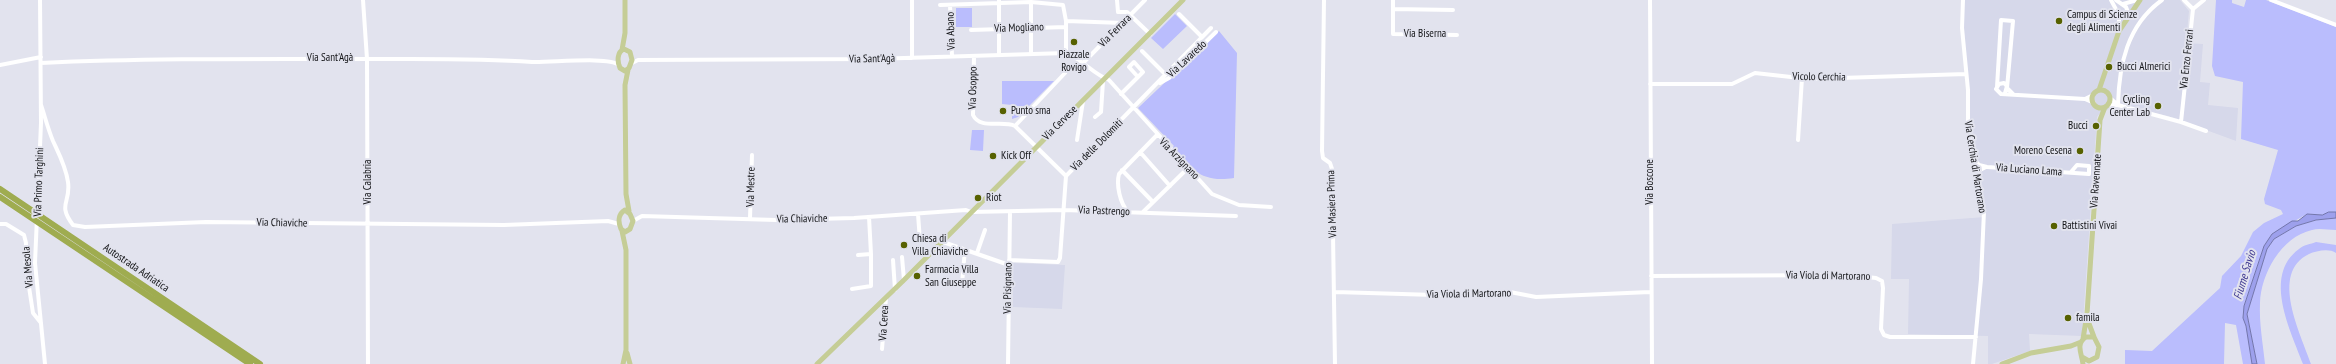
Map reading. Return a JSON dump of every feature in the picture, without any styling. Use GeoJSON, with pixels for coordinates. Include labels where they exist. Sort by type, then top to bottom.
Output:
{"type":"FeatureCollection","features":[{"type":"Feature","properties":{"kind":"highway","name":"Autostrada Adriatica"},"geometry":{"type":"LineString","coordinates":[[0,189],[260,364]]}},
{"type":"Feature","properties":{"kind":"highway","name":"Autostrada Adriatica"},"geometry":{"type":"LineString","coordinates":[[0,197],[250,364]]}},
{"type":"Feature","properties":{"kind":"main road"},"geometry":{"type":"LineString","coordinates":[[623,364],[626,350],[626,250],[629,231],[633,221],[626,194],[625,85],[618,56],[622,50],[625,33],[625,0]]}},
{"type":"Feature","properties":{"kind":"main road","name":"Via Cervese"},"geometry":{"type":"LineString","coordinates":[[817,364],[895,290],[1183,0]]}},
{"type":"Feature","properties":{"kind":"main road"},"geometry":{"type":"LineString","coordinates":[[2104,75],[2107,92],[2110,98],[2106,106],[2095,105],[2093,95],[2099,90],[2104,75],[2119,31],[2137,1]]}},
{"type":"Feature","properties":{"kind":"main road"},"geometry":{"type":"LineString","coordinates":[[625,33],[632,64],[628,70],[625,85]]}},
{"type":"Feature","properties":{"kind":"main road"},"geometry":{"type":"LineString","coordinates":[[622,50],[628,50]]}},
{"type":"Feature","properties":{"kind":"main road"},"geometry":{"type":"LineString","coordinates":[[622,70],[628,70]]}},
{"type":"Feature","properties":{"kind":"main road"},"geometry":{"type":"LineString","coordinates":[[2099,90],[2107,92]]}},
{"type":"Feature","properties":{"kind":"main road","name":"Via Ravennate"},"geometry":{"type":"LineString","coordinates":[[2095,105],[2100,120]]}},
{"type":"Feature","properties":{"kind":"main road","name":"Via Ravennate"},"geometry":{"type":"LineString","coordinates":[[2082,340],[2087,314],[2100,120],[2106,106]]}},
{"type":"Feature","properties":{"kind":"main road"},"geometry":{"type":"LineString","coordinates":[[626,194],[619,218],[619,224],[626,250]]}},
{"type":"Feature","properties":{"kind":"main road"},"geometry":{"type":"LineString","coordinates":[[622,211],[630,213]]}},
{"type":"Feature","properties":{"kind":"main road"},"geometry":{"type":"LineString","coordinates":[[622,231],[629,231]]}},
{"type":"Feature","properties":{"kind":"main road","name":"Via Ravennate"},"geometry":{"type":"LineString","coordinates":[[2087,314],[2094,337]]}},
{"type":"Feature","properties":{"kind":"main road"},"geometry":{"type":"LineString","coordinates":[[2002,364],[2031,353],[2059,348],[2071,346],[2088,336],[2094,337],[2099,343],[2100,351],[2090,362],[2073,350],[2059,348]]}},
{"type":"Feature","properties":{"kind":"main road"},"geometry":{"type":"LineString","coordinates":[[2082,340],[2081,356],[2083,364]]}},
{"type":"Feature","properties":{"kind":"main road"},"geometry":{"type":"LineString","coordinates":[[626,350],[630,364]]}},
{"type":"Feature","properties":{"kind":"street","name":"Via Primo Targhini"},"geometry":{"type":"LineString","coordinates":[[40,0],[41,105],[39,207],[35,263],[45,364]]}},
{"type":"Feature","properties":{"kind":"street","name":"Via Calabria"},"geometry":{"type":"LineString","coordinates":[[363,0],[367,59],[368,364]]}},
{"type":"Feature","properties":{"kind":"street"},"geometry":{"type":"LineString","coordinates":[[912,0],[912,58]]}},
{"type":"Feature","properties":{"kind":"street","name":"Via Ferrara"},"geometry":{"type":"LineString","coordinates":[[1084,62],[1145,0]]}},
{"type":"Feature","properties":{"kind":"street","name":"Via Masiera Prima"},"geometry":{"type":"LineString","coordinates":[[1324,0],[1322,151],[1323,158],[1330,163],[1332,169],[1335,364]]}},
{"type":"Feature","properties":{"kind":"street"},"geometry":{"type":"LineString","coordinates":[[1393,0],[1393,9],[1453,10]]}},
{"type":"Feature","properties":{"kind":"street","name":"Via Boscone"},"geometry":{"type":"LineString","coordinates":[[1650,0],[1650,292],[1652,364]]}},
{"type":"Feature","properties":{"kind":"street","name":"Via Cerchia di Martorano"},"geometry":{"type":"LineString","coordinates":[[1963,0],[1962,28],[1968,124],[1976,180],[1984,211],[1976,337],[1973,359],[1974,364]]}},
{"type":"Feature","properties":{"kind":"street"},"geometry":{"type":"LineString","coordinates":[[2110,0],[2119,15],[2119,31]]}},
{"type":"Feature","properties":{"kind":"street"},"geometry":{"type":"LineString","coordinates":[[2116,0],[2128,9],[2129,15]]}},
{"type":"Feature","properties":{"kind":"street"},"geometry":{"type":"LineString","coordinates":[[2118,105],[2119,77],[2126,48],[2134,31],[2146,14],[2162,0]]}},
{"type":"Feature","properties":{"kind":"street"},"geometry":{"type":"LineString","coordinates":[[2184,0],[2193,9],[2204,0]]}},
{"type":"Feature","properties":{"kind":"street"},"geometry":{"type":"LineString","coordinates":[[2271,0],[2336,25]]}},
{"type":"Feature","properties":{"kind":"street"},"geometry":{"type":"LineString","coordinates":[[2123,4],[2137,1]]}},
{"type":"Feature","properties":{"kind":"street"},"geometry":{"type":"LineString","coordinates":[[999,2],[999,55]]}},
{"type":"Feature","properties":{"kind":"street"},"geometry":{"type":"LineString","coordinates":[[940,5],[999,2],[1031,2],[1063,5],[1066,21],[1066,53]]}},
{"type":"Feature","properties":{"kind":"street"},"geometry":{"type":"LineString","coordinates":[[1031,2],[1031,54]]}},
{"type":"Feature","properties":{"kind":"street"},"geometry":{"type":"LineString","coordinates":[[1118,2],[1118,12],[1127,12],[1150,34]]}},
{"type":"Feature","properties":{"kind":"street","name":"Via Abano"},"geometry":{"type":"LineString","coordinates":[[950,5],[952,56]]}},
{"type":"Feature","properties":{"kind":"street","name":"Via Biserna"},"geometry":{"type":"LineString","coordinates":[[1393,9],[1393,34],[1457,35]]}},
{"type":"Feature","properties":{"kind":"street","name":"Via Enzo Ferrari"},"geometry":{"type":"LineString","coordinates":[[2181,122],[2193,9]]}},
{"type":"Feature","properties":{"kind":"street"},"geometry":{"type":"LineString","coordinates":[[1179,14],[1202,37]]}},
{"type":"Feature","properties":{"kind":"street"},"geometry":{"type":"LineString","coordinates":[[2005,93],[2007,88],[2013,20],[2001,20],[1997,87],[1999,93],[2085,99],[2095,105]]}},
{"type":"Feature","properties":{"kind":"street"},"geometry":{"type":"LineString","coordinates":[[1066,21],[1123,23]]}},
{"type":"Feature","properties":{"kind":"street","name":"Via Mogliano"},"geometry":{"type":"LineString","coordinates":[[971,30],[1066,27]]}},
{"type":"Feature","properties":{"kind":"street","name":"Via Lavaredo"},"geometry":{"type":"LineString","coordinates":[[1134,108],[1165,74],[1211,28]]}},
{"type":"Feature","properties":{"kind":"street","name":"Via Lavaredo"},"geometry":{"type":"LineString","coordinates":[[1157,84],[1169,78],[1216,32]]}},
{"type":"Feature","properties":{"kind":"street"},"geometry":{"type":"LineString","coordinates":[[1142,51],[1165,74]]}},
{"type":"Feature","properties":{"kind":"street","name":"Via Sant'Agà"},"geometry":{"type":"LineString","coordinates":[[638,60],[872,60],[1066,53],[1084,62],[1104,80]]}},
{"type":"Feature","properties":{"kind":"street"},"geometry":{"type":"LineString","coordinates":[[608,60],[618,56]]}},
{"type":"Feature","properties":{"kind":"street"},"geometry":{"type":"LineString","coordinates":[[631,56],[638,60],[632,64]]}},
{"type":"Feature","properties":{"kind":"street","name":"Via Osoppo"},"geometry":{"type":"LineString","coordinates":[[974,56],[973,115],[975,121],[980,123],[1007,123],[1015,126]]}},
{"type":"Feature","properties":{"kind":"street"},"geometry":{"type":"LineString","coordinates":[[0,65],[41,57]]}},
{"type":"Feature","properties":{"kind":"street","name":"Via Sant'Agà"},"geometry":{"type":"LineString","coordinates":[[41,63],[150,58],[479,58],[548,62],[608,60],[619,65]]}},
{"type":"Feature","properties":{"kind":"street"},"geometry":{"type":"LineString","coordinates":[[1065,73],[1015,126],[1066,176]]}},
{"type":"Feature","properties":{"kind":"street","name":"Vicolo Cerchia"},"geometry":{"type":"LineString","coordinates":[[1650,84],[1732,84],[1755,73],[1802,78],[1966,74]]}},
{"type":"Feature","properties":{"kind":"street"},"geometry":{"type":"LineString","coordinates":[[1121,94],[1138,77]]}},
{"type":"Feature","properties":{"kind":"street"},"geometry":{"type":"LineString","coordinates":[[1798,140],[1802,78]]}},
{"type":"Feature","properties":{"kind":"street"},"geometry":{"type":"LineString","coordinates":[[1095,117],[1101,112],[1104,80]]}},
{"type":"Feature","properties":{"kind":"street","name":"Via Arzignano"},"geometry":{"type":"LineString","coordinates":[[1104,80],[1121,94],[1157,136],[1217,197],[1239,205],[1271,207]]}},
{"type":"Feature","properties":{"kind":"street"},"geometry":{"type":"LineString","coordinates":[[1997,87],[2002,83],[2013,94]]}},
{"type":"Feature","properties":{"kind":"street"},"geometry":{"type":"LineString","coordinates":[[2085,99],[2093,95]]}},
{"type":"Feature","properties":{"kind":"street"},"geometry":{"type":"LineString","coordinates":[[2110,98],[2118,105]]}},
{"type":"Feature","properties":{"kind":"street"},"geometry":{"type":"LineString","coordinates":[[1077,140],[1083,101]]}},
{"type":"Feature","properties":{"kind":"street","name":"Via Chiaviche"},"geometry":{"type":"LineString","coordinates":[[41,105],[52,140],[63,163],[68,182],[64,208],[66,216],[73,225],[85,227],[206,222],[504,225],[608,221],[619,224]]}},
{"type":"Feature","properties":{"kind":"street"},"geometry":{"type":"LineString","coordinates":[[2106,106],[2118,105],[2181,122],[2206,132]]}},
{"type":"Feature","properties":{"kind":"street","name":"Via delle Dolomiti"},"geometry":{"type":"LineString","coordinates":[[1009,262],[1058,262],[1060,258],[1066,176],[1134,108]]}},
{"type":"Feature","properties":{"kind":"street"},"geometry":{"type":"LineString","coordinates":[[1128,212],[1120,195],[1118,180],[1122,170],[1157,136]]}},
{"type":"Feature","properties":{"kind":"street"},"geometry":{"type":"LineString","coordinates":[[1140,152],[1170,186]]}},
{"type":"Feature","properties":{"kind":"street","name":"Via Mestre"},"geometry":{"type":"LineString","coordinates":[[750,218],[752,155]]}},
{"type":"Feature","properties":{"kind":"street","name":"Via Luciano Lama"},"geometry":{"type":"LineString","coordinates":[[1973,157],[1980,168]]}},
{"type":"Feature","properties":{"kind":"street","name":"Via Luciano Lama"},"geometry":{"type":"LineString","coordinates":[[1980,168],[1987,167],[2071,172]]}},
{"type":"Feature","properties":{"kind":"street"},"geometry":{"type":"LineString","coordinates":[[1974,168],[1980,168]]}},
{"type":"Feature","properties":{"kind":"street","name":"Via Luciano Lama"},"geometry":{"type":"LineString","coordinates":[[1976,180],[1980,168]]}},
{"type":"Feature","properties":{"kind":"street"},"geometry":{"type":"LineString","coordinates":[[1143,212],[1188,169]]}},
{"type":"Feature","properties":{"kind":"street"},"geometry":{"type":"LineString","coordinates":[[1122,170],[1153,202]]}},
{"type":"Feature","properties":{"kind":"street","name":"Via Chiaviche"},"geometry":{"type":"LineString","coordinates":[[630,213],[642,216],[750,218],[869,217],[966,210],[971,212]]}},
{"type":"Feature","properties":{"kind":"street","name":"Via Pastrengo"},"geometry":{"type":"LineString","coordinates":[[971,212],[1064,210],[1236,216]]}},
{"type":"Feature","properties":{"kind":"street","name":"Via Pisignano"},"geometry":{"type":"LineString","coordinates":[[1008,364],[1010,212]]}},
{"type":"Feature","properties":{"kind":"street"},"geometry":{"type":"LineString","coordinates":[[918,214],[920,241]]}},
{"type":"Feature","properties":{"kind":"street"},"geometry":{"type":"LineString","coordinates":[[633,221],[642,216]]}},
{"type":"Feature","properties":{"kind":"street"},"geometry":{"type":"LineString","coordinates":[[852,289],[871,286],[869,217]]}},
{"type":"Feature","properties":{"kind":"street"},"geometry":{"type":"LineString","coordinates":[[608,221],[619,218]]}},
{"type":"Feature","properties":{"kind":"street","name":"Via Mesola"},"geometry":{"type":"LineString","coordinates":[[0,224],[6,224],[24,235],[26,243],[25,260],[33,313],[42,324]]}},
{"type":"Feature","properties":{"kind":"street"},"geometry":{"type":"LineString","coordinates":[[977,253],[986,230]]}},
{"type":"Feature","properties":{"kind":"street"},"geometry":{"type":"LineString","coordinates":[[943,242],[1009,262]]}},
{"type":"Feature","properties":{"kind":"street"},"geometry":{"type":"LineString","coordinates":[[962,284],[965,249]]}},
{"type":"Feature","properties":{"kind":"street"},"geometry":{"type":"LineString","coordinates":[[858,255],[870,254]]}},
{"type":"Feature","properties":{"kind":"street"},"geometry":{"type":"LineString","coordinates":[[902,257],[904,280]]}},
{"type":"Feature","properties":{"kind":"street"},"geometry":{"type":"LineString","coordinates":[[893,260],[895,290]]}},
{"type":"Feature","properties":{"kind":"street","name":"Via Viola di Martorano"},"geometry":{"type":"LineString","coordinates":[[1651,276],[1833,275],[1876,278],[1882,281],[1883,288],[1881,329],[1884,335],[1976,337]]}},
{"type":"Feature","properties":{"kind":"street","name":"Via Viola di Martorano"},"geometry":{"type":"LineString","coordinates":[[1335,292],[1435,295],[1510,292],[1536,297],[1650,292]]}},
{"type":"Feature","properties":{"kind":"street","name":"Via Cerea"},"geometry":{"type":"LineString","coordinates":[[882,349],[886,298]]}},
{"type":"Feature","properties":{"kind":"shaded area"},"geometry":{"type":"Polygon","coordinates":[[[1963,0],[2180,0],[2189,11],[2186,43],[2203,44],[2200,82],[2210,83],[2208,105],[2238,108],[2236,141],[2168,116],[2124,106],[2114,107],[2100,113],[2097,117],[2082,336],[2029,334],[2030,351],[1992,364],[1988,364],[1988,336],[1908,334],[1909,279],[1891,279],[1892,224],[1985,217],[1977,186],[1968,124],[1963,0]]]}},
{"type":"Feature","properties":{"kind":"shaded area"},"geometry":{"type":"Polygon","coordinates":[[[2216,0],[2232,0],[2232,3],[2244,7],[2246,0],[2266,0],[2336,27],[2336,212],[2322,215],[2307,214],[2272,234],[2264,246],[2244,306],[2243,318],[2246,325],[2252,364],[2243,364],[2236,325],[2225,323],[2224,364],[2125,364],[2125,350],[2152,351],[2220,288],[2222,276],[2241,256],[2253,232],[2264,223],[2283,214],[2281,210],[2265,204],[2264,199],[2278,150],[2241,139],[2243,82],[2215,76],[2212,66],[2216,0]]]}},
{"type":"Feature","properties":{"kind":"shaded area"},"geometry":{"type":"Polygon","coordinates":[[[956,8],[972,8],[972,27],[956,27],[956,8]]]}},
{"type":"Feature","properties":{"kind":"shaded area"},"geometry":{"type":"Polygon","coordinates":[[[1175,14],[1187,26],[1163,49],[1151,38],[1175,14]]]}},
{"type":"Feature","properties":{"kind":"shaded area"},"geometry":{"type":"Polygon","coordinates":[[[1219,31],[1237,53],[1234,178],[1214,179],[1198,173],[1186,163],[1172,148],[1174,146],[1138,108],[1219,31]]]}},
{"type":"Feature","properties":{"kind":"shaded area"},"geometry":{"type":"Polygon","coordinates":[[[1002,81],[1054,81],[1018,117],[1012,119],[1012,105],[1002,104],[1002,81]]]}},
{"type":"Feature","properties":{"kind":"shaded area"},"geometry":{"type":"Polygon","coordinates":[[[972,130],[984,130],[983,151],[970,150],[972,130]]]}},
{"type":"Feature","properties":{"kind":"shaded area"},"geometry":{"type":"Polygon","coordinates":[[[2329,212],[2336,212],[2336,218],[2316,220],[2296,226],[2274,239],[2267,249],[2247,314],[2257,364],[2252,364],[2246,326],[2243,318],[2244,306],[2264,246],[2272,234],[2292,221],[2298,221],[2307,214],[2322,215],[2329,212]]]}},
{"type":"Feature","properties":{"kind":"shaded area"},"geometry":{"type":"Polygon","coordinates":[[[2336,218],[2336,230],[2315,229],[2301,234],[2291,240],[2275,258],[2269,269],[2264,280],[2260,303],[2265,364],[2257,364],[2247,314],[2267,249],[2274,239],[2296,226],[2317,220],[2336,218]]]}},
{"type":"Feature","properties":{"kind":"shaded area"},"geometry":{"type":"Polygon","coordinates":[[[2316,242],[2336,245],[2336,253],[2333,251],[2322,250],[2309,254],[2297,263],[2291,275],[2289,289],[2295,321],[2311,364],[2303,364],[2292,336],[2283,304],[2281,289],[2282,274],[2288,260],[2299,249],[2316,242]]]}},
{"type":"Feature","properties":{"kind":"shaded area"},"geometry":{"type":"Polygon","coordinates":[[[1013,263],[1065,265],[1062,309],[1013,307],[1013,263]]]}},
{"type":"Feature","properties":{"kind":"place","name":"Campus di Scienze degli Alimenti"},"geometry":{"type":"Point","coordinates":[2059,21]}},
{"type":"Feature","properties":{"kind":"place","name":"Piazzale Rovigo"},"geometry":{"type":"Point","coordinates":[1074,42]}},
{"type":"Feature","properties":{"kind":"place","name":"Bucci Almerici"},"geometry":{"type":"Point","coordinates":[2109,67]}},
{"type":"Feature","properties":{"kind":"place","name":"Cycling Center Lab"},"geometry":{"type":"Point","coordinates":[2158,106]}},
{"type":"Feature","properties":{"kind":"place","name":"Punto sma"},"geometry":{"type":"Point","coordinates":[1003,111]}},
{"type":"Feature","properties":{"kind":"place","name":"Bucci"},"geometry":{"type":"Point","coordinates":[2096,126]}},
{"type":"Feature","properties":{"kind":"place","name":"Moreno Cesena"},"geometry":{"type":"Point","coordinates":[2080,151]}},
{"type":"Feature","properties":{"kind":"place","name":"Kick Off"},"geometry":{"type":"Point","coordinates":[993,156]}},
{"type":"Feature","properties":{"kind":"place","name":"Riot"},"geometry":{"type":"Point","coordinates":[978,198]}},
{"type":"Feature","properties":{"kind":"place","name":"Battistini Vivai"},"geometry":{"type":"Point","coordinates":[2054,226]}},
{"type":"Feature","properties":{"kind":"place","name":"Chiesa di Villa Chiaviche"},"geometry":{"type":"Point","coordinates":[904,245]}},
{"type":"Feature","properties":{"kind":"place","name":"Farmacia Villa San Giuseppe"},"geometry":{"type":"Point","coordinates":[917,276]}},
{"type":"Feature","properties":{"kind":"place","name":"famila"},"geometry":{"type":"Point","coordinates":[2068,318]}},
{"type":"Feature","properties":{"kind":"water label","name":"Fiume Savio"},"geometry":{"type":"Point","coordinates":[2245,275]}}]}
